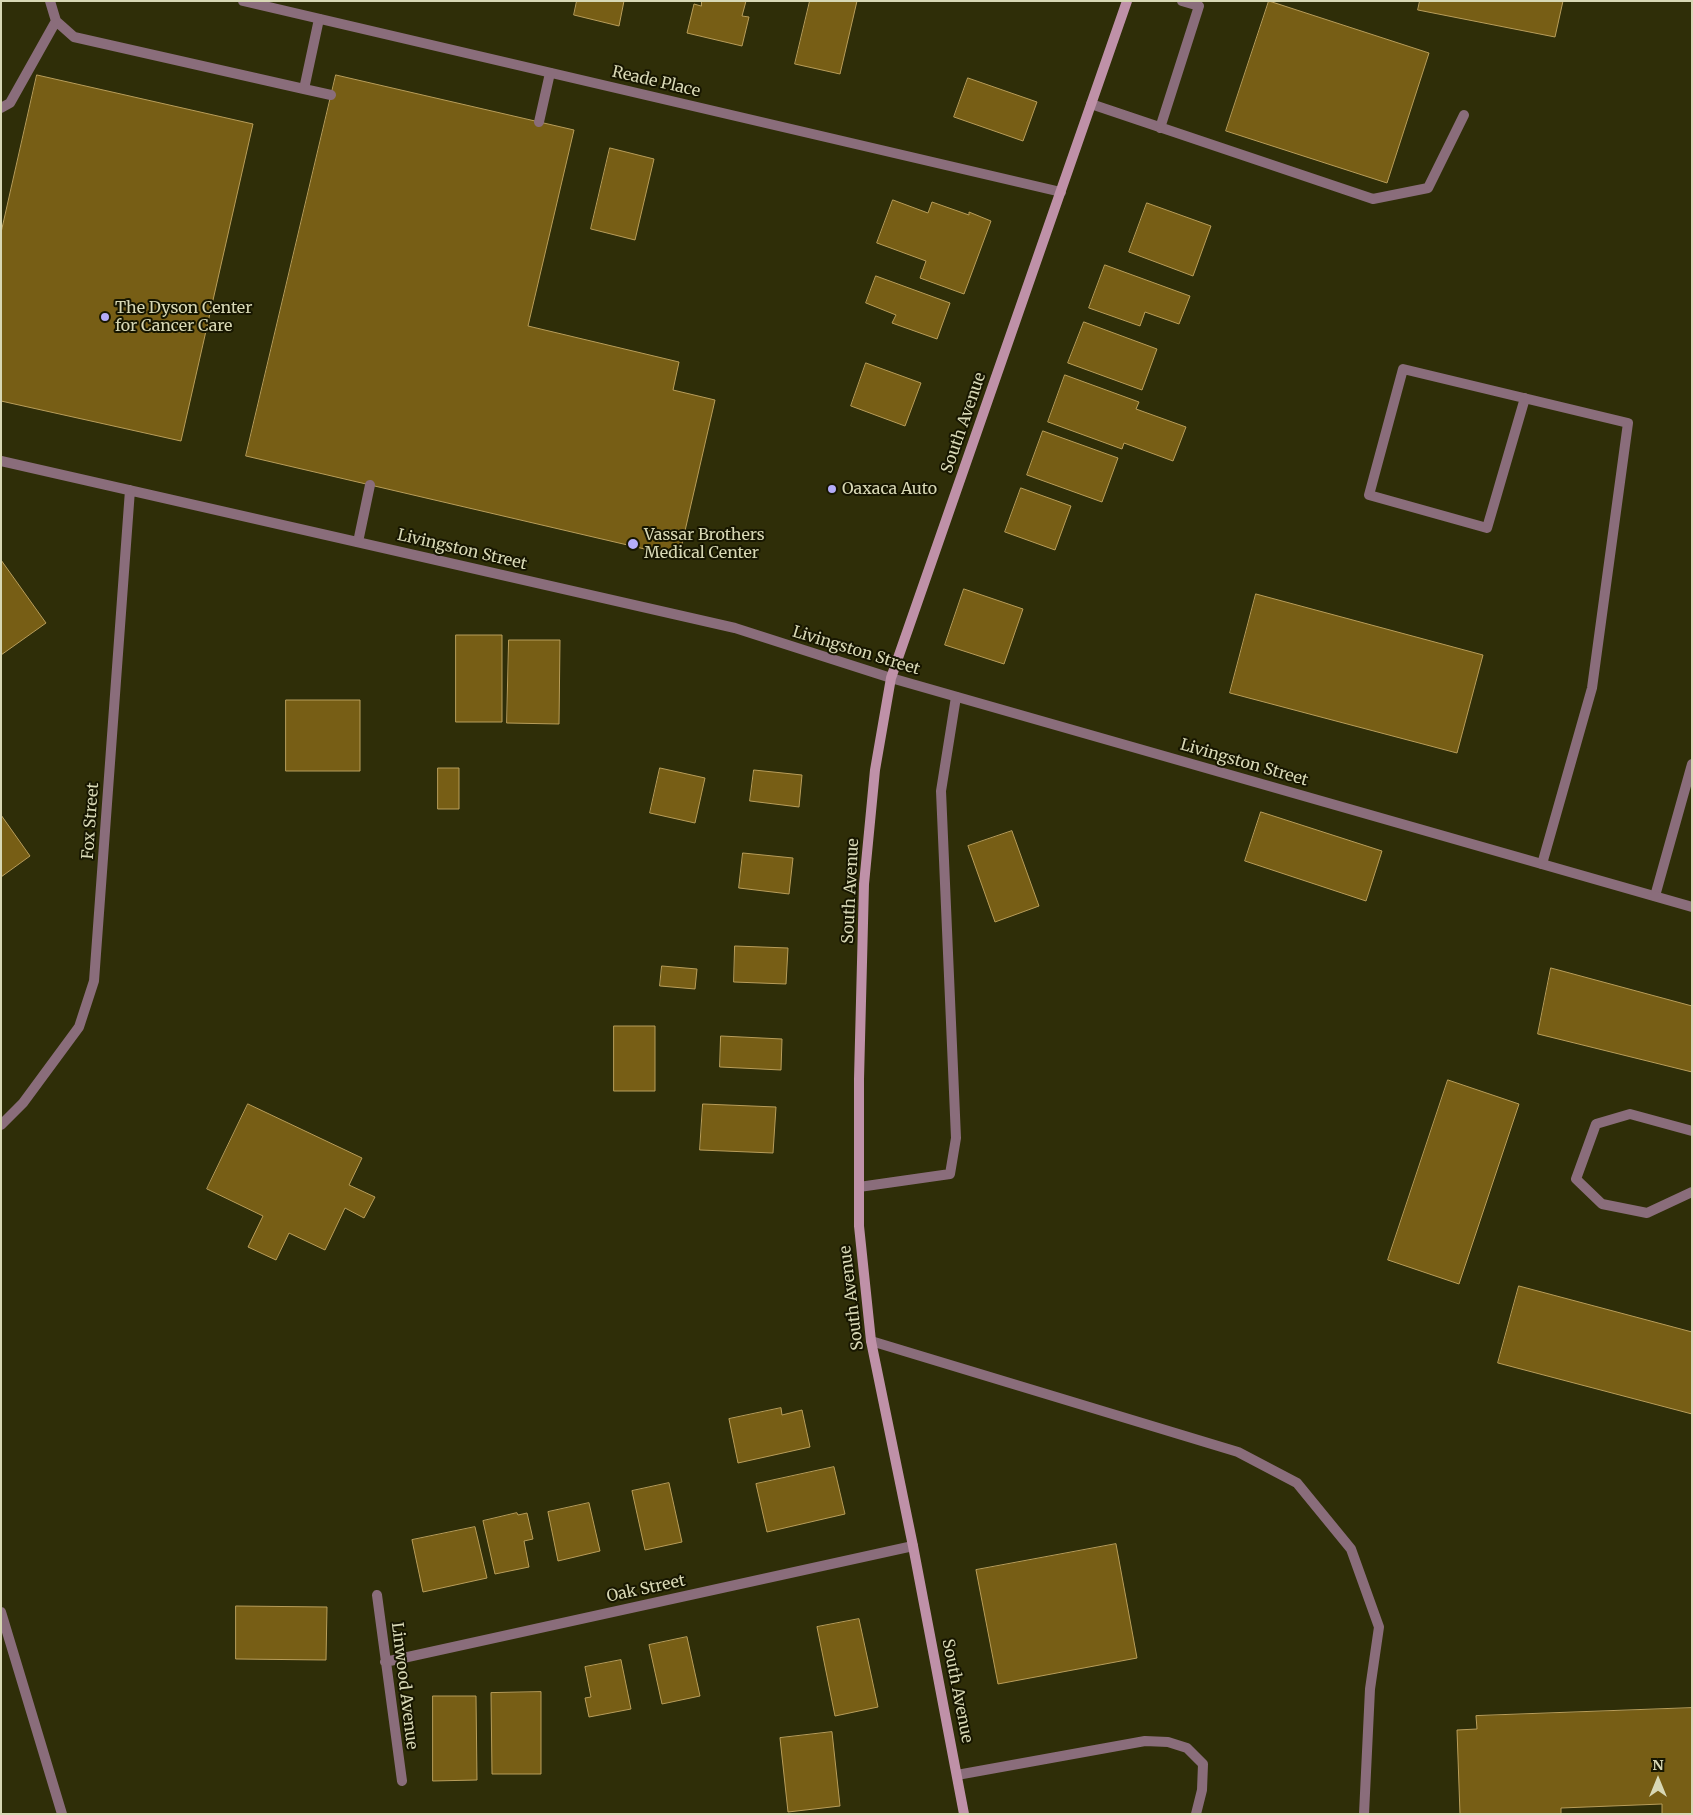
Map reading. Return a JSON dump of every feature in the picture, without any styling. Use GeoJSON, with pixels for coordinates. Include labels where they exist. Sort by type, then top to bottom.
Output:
{"type":"FeatureCollection","features":[{"type":"Feature","properties":{"kind":"street"},"geometry":{"type":"LineString","coordinates":[[50,1],[56,21],[74,37],[331,96]]}},
{"type":"Feature","properties":{"kind":"street","name":"Reade Place"},"geometry":{"type":"LineString","coordinates":[[243,1],[1061,192]]}},
{"type":"Feature","properties":{"kind":"street","name":"South Avenue"},"geometry":{"type":"LineString","coordinates":[[964,1814],[913,1546],[871,1341],[860,1226],[860,1079],[864,884],[875,770],[891,678],[1127,1]]}},
{"type":"Feature","properties":{"kind":"street"},"geometry":{"type":"LineString","coordinates":[[1160,128],[1199,6],[1182,1]]}},
{"type":"Feature","properties":{"kind":"street"},"geometry":{"type":"LineString","coordinates":[[304,89],[319,19]]}},
{"type":"Feature","properties":{"kind":"street"},"geometry":{"type":"LineString","coordinates":[[1,108],[10,103],[56,21]]}},
{"type":"Feature","properties":{"kind":"street"},"geometry":{"type":"LineString","coordinates":[[539,122],[550,73]]}},
{"type":"Feature","properties":{"kind":"street"},"geometry":{"type":"LineString","coordinates":[[1092,104],[1373,200],[1428,188],[1464,115]]}},
{"type":"Feature","properties":{"kind":"street"},"geometry":{"type":"LineString","coordinates":[[1525,398],[1487,528],[1369,495],[1403,369],[1525,398],[1628,423],[1592,688],[1542,864]]}},
{"type":"Feature","properties":{"kind":"street","name":"Livingston Street"},"geometry":{"type":"LineString","coordinates":[[1,461],[735,628],[891,678],[1692,906]]}},
{"type":"Feature","properties":{"kind":"street"},"geometry":{"type":"LineString","coordinates":[[358,542],[370,485]]}},
{"type":"Feature","properties":{"kind":"street","name":"Fox Street"},"geometry":{"type":"LineString","coordinates":[[1,1125],[23,1102],[79,1027],[94,981],[130,490]]}},
{"type":"Feature","properties":{"kind":"street"},"geometry":{"type":"LineString","coordinates":[[860,1187],[950,1174],[956,1138],[941,791],[956,696]]}},
{"type":"Feature","properties":{"kind":"street"},"geometry":{"type":"LineString","coordinates":[[1655,896],[1692,764]]}},
{"type":"Feature","properties":{"kind":"street"},"geometry":{"type":"LineString","coordinates":[[1692,1131],[1630,1114],[1596,1124],[1576,1179],[1602,1204],[1647,1213],[1692,1192]]}},
{"type":"Feature","properties":{"kind":"street"},"geometry":{"type":"LineString","coordinates":[[871,1341],[1238,1452],[1298,1483],[1351,1549],[1379,1628],[1370,1689],[1364,1814]]}},
{"type":"Feature","properties":{"kind":"street","name":"Oak Street"},"geometry":{"type":"LineString","coordinates":[[385,1662],[913,1546]]}},
{"type":"Feature","properties":{"kind":"street","name":"Linwood Avenue"},"geometry":{"type":"LineString","coordinates":[[378,1595],[385,1662],[402,1781]]}},
{"type":"Feature","properties":{"kind":"street"},"geometry":{"type":"LineString","coordinates":[[1,1612],[62,1814]]}},
{"type":"Feature","properties":{"kind":"street"},"geometry":{"type":"LineString","coordinates":[[957,1775],[1145,1741],[1168,1742],[1188,1748],[1203,1764],[1202,1790],[1196,1814]]}},
{"type":"Feature","properties":{"kind":"building"},"geometry":{"type":"Polygon","coordinates":[[[577,1],[624,1],[619,26],[574,15],[577,1]]]}},
{"type":"Feature","properties":{"kind":"building"},"geometry":{"type":"Polygon","coordinates":[[[702,1],[746,1],[742,16],[749,17],[742,46],[687,33],[694,4],[701,6],[702,1]]]}},
{"type":"Feature","properties":{"kind":"building"},"geometry":{"type":"Polygon","coordinates":[[[810,1],[857,1],[840,74],[795,64],[810,1]]]}},
{"type":"Feature","properties":{"kind":"building"},"geometry":{"type":"Polygon","coordinates":[[[1269,1],[1429,53],[1387,183],[1226,131],[1269,1]]]}},
{"type":"Feature","properties":{"kind":"building"},"geometry":{"type":"Polygon","coordinates":[[[1420,1],[1563,1],[1555,37],[1418,10],[1420,1]]]}},
{"type":"Feature","properties":{"kind":"building","name":"The Dyson Center for Cancer Care"},"geometry":{"type":"Polygon","coordinates":[[[37,75],[253,124],[181,441],[1,401],[1,233],[37,75]]]}},
{"type":"Feature","properties":{"kind":"building"},"geometry":{"type":"Polygon","coordinates":[[[336,75],[574,130],[528,326],[679,362],[673,390],[715,400],[679,557],[246,456],[336,75]]]}},
{"type":"Feature","properties":{"kind":"building"},"geometry":{"type":"Polygon","coordinates":[[[968,78],[1037,102],[1023,141],[954,117],[968,78]]]}},
{"type":"Feature","properties":{"kind":"building"},"geometry":{"type":"Polygon","coordinates":[[[610,148],[654,159],[635,240],[591,229],[610,148]]]}},
{"type":"Feature","properties":{"kind":"building"},"geometry":{"type":"Polygon","coordinates":[[[893,200],[928,213],[932,202],[969,215],[969,212],[991,221],[964,294],[920,278],[926,261],[877,243],[893,200]]]}},
{"type":"Feature","properties":{"kind":"building"},"geometry":{"type":"Polygon","coordinates":[[[1147,203],[1211,226],[1193,276],[1129,252],[1147,203]]]}},
{"type":"Feature","properties":{"kind":"building"},"geometry":{"type":"Polygon","coordinates":[[[1105,265],[1190,296],[1179,324],[1145,312],[1140,326],[1089,308],[1105,265]]]}},
{"type":"Feature","properties":{"kind":"building"},"geometry":{"type":"Polygon","coordinates":[[[876,276],[950,303],[937,339],[892,323],[896,315],[866,303],[876,276]]]}},
{"type":"Feature","properties":{"kind":"building"},"geometry":{"type":"Polygon","coordinates":[[[1084,322],[1157,349],[1142,390],[1068,363],[1084,322]]]}},
{"type":"Feature","properties":{"kind":"building"},"geometry":{"type":"Polygon","coordinates":[[[866,363],[921,383],[905,426],[851,406],[866,363]]]}},
{"type":"Feature","properties":{"kind":"building"},"geometry":{"type":"Polygon","coordinates":[[[1065,375],[1139,402],[1136,409],[1186,427],[1173,461],[1124,443],[1122,449],[1048,422],[1065,375]]]}},
{"type":"Feature","properties":{"kind":"building"},"geometry":{"type":"Polygon","coordinates":[[[1043,431],[1118,458],[1102,502],[1027,475],[1043,431]]]}},
{"type":"Feature","properties":{"kind":"building"},"geometry":{"type":"Polygon","coordinates":[[[1021,488],[1071,506],[1055,550],[1005,532],[1021,488]]]}},
{"type":"Feature","properties":{"kind":"building"},"geometry":{"type":"Polygon","coordinates":[[[1,560],[46,623],[1,655],[1,560]]]}},
{"type":"Feature","properties":{"kind":"building"},"geometry":{"type":"Polygon","coordinates":[[[964,589],[1023,609],[1004,664],[945,645],[964,589]]]}},
{"type":"Feature","properties":{"kind":"building"},"geometry":{"type":"Polygon","coordinates":[[[1256,594],[1483,655],[1457,753],[1230,693],[1256,594]]]}},
{"type":"Feature","properties":{"kind":"building"},"geometry":{"type":"Polygon","coordinates":[[[456,635],[502,635],[502,722],[456,722],[456,635]]]}},
{"type":"Feature","properties":{"kind":"building"},"geometry":{"type":"Polygon","coordinates":[[[509,640],[560,640],[559,724],[507,723],[509,640]]]}},
{"type":"Feature","properties":{"kind":"building"},"geometry":{"type":"Polygon","coordinates":[[[286,700],[360,700],[360,771],[286,771],[286,700]]]}},
{"type":"Feature","properties":{"kind":"building"},"geometry":{"type":"Polygon","coordinates":[[[438,768],[459,768],[459,809],[438,809],[438,768]]]}},
{"type":"Feature","properties":{"kind":"building"},"geometry":{"type":"Polygon","coordinates":[[[660,768],[705,778],[695,823],[650,813],[660,768]]]}},
{"type":"Feature","properties":{"kind":"building"},"geometry":{"type":"Polygon","coordinates":[[[754,770],[802,775],[799,807],[750,801],[754,770]]]}},
{"type":"Feature","properties":{"kind":"building"},"geometry":{"type":"Polygon","coordinates":[[[1261,812],[1382,851],[1366,901],[1245,861],[1261,812]]]}},
{"type":"Feature","properties":{"kind":"building"},"geometry":{"type":"Polygon","coordinates":[[[1,815],[30,856],[1,877],[1,815]]]}},
{"type":"Feature","properties":{"kind":"building"},"geometry":{"type":"Polygon","coordinates":[[[1012,831],[1039,906],[995,922],[968,846],[1012,831]]]}},
{"type":"Feature","properties":{"kind":"building"},"geometry":{"type":"Polygon","coordinates":[[[743,853],[793,858],[789,894],[739,888],[743,853]]]}},
{"type":"Feature","properties":{"kind":"building"},"geometry":{"type":"Polygon","coordinates":[[[735,946],[788,948],[786,984],[734,982],[735,946]]]}},
{"type":"Feature","properties":{"kind":"building"},"geometry":{"type":"Polygon","coordinates":[[[662,966],[697,969],[695,989],[660,986],[662,966]]]}},
{"type":"Feature","properties":{"kind":"building"},"geometry":{"type":"Polygon","coordinates":[[[1551,968],[1692,1006],[1692,1072],[1538,1034],[1551,968]]]}},
{"type":"Feature","properties":{"kind":"building"},"geometry":{"type":"Polygon","coordinates":[[[614,1026],[655,1026],[655,1091],[614,1091],[614,1026]]]}},
{"type":"Feature","properties":{"kind":"building"},"geometry":{"type":"Polygon","coordinates":[[[721,1036],[782,1039],[781,1070],[720,1067],[721,1036]]]}},
{"type":"Feature","properties":{"kind":"building"},"geometry":{"type":"Polygon","coordinates":[[[1448,1080],[1519,1104],[1459,1284],[1388,1260],[1448,1080]]]}},
{"type":"Feature","properties":{"kind":"building"},"geometry":{"type":"Polygon","coordinates":[[[248,1104],[362,1158],[349,1185],[375,1197],[364,1218],[345,1208],[325,1250],[289,1233],[276,1260],[248,1247],[263,1216],[207,1189],[248,1104]]]}},
{"type":"Feature","properties":{"kind":"building"},"geometry":{"type":"Polygon","coordinates":[[[703,1104],[776,1107],[773,1153],[700,1150],[703,1104]]]}},
{"type":"Feature","properties":{"kind":"building"},"geometry":{"type":"Polygon","coordinates":[[[1519,1286],[1692,1332],[1692,1414],[1498,1363],[1519,1286]]]}},
{"type":"Feature","properties":{"kind":"building"},"geometry":{"type":"Polygon","coordinates":[[[781,1408],[782,1415],[802,1410],[810,1447],[738,1463],[729,1419],[781,1408]]]}},
{"type":"Feature","properties":{"kind":"building"},"geometry":{"type":"Polygon","coordinates":[[[834,1467],[845,1514],[767,1532],[756,1484],[834,1467]]]}},
{"type":"Feature","properties":{"kind":"building"},"geometry":{"type":"Polygon","coordinates":[[[669,1483],[682,1542],[645,1550],[632,1491],[669,1483]]]}},
{"type":"Feature","properties":{"kind":"building"},"geometry":{"type":"Polygon","coordinates":[[[589,1503],[600,1551],[558,1561],[548,1512],[589,1503]]]}},
{"type":"Feature","properties":{"kind":"building"},"geometry":{"type":"Polygon","coordinates":[[[517,1513],[518,1515],[527,1513],[533,1539],[524,1541],[529,1567],[495,1574],[483,1521],[517,1513]]]}},
{"type":"Feature","properties":{"kind":"building"},"geometry":{"type":"Polygon","coordinates":[[[475,1527],[487,1578],[423,1592],[412,1540],[475,1527]]]}},
{"type":"Feature","properties":{"kind":"building"},"geometry":{"type":"Polygon","coordinates":[[[1116,1544],[1137,1658],[998,1684],[976,1570],[1116,1544]]]}},
{"type":"Feature","properties":{"kind":"building"},"geometry":{"type":"Polygon","coordinates":[[[236,1606],[327,1607],[326,1660],[236,1659],[236,1606]]]}},
{"type":"Feature","properties":{"kind":"building"},"geometry":{"type":"Polygon","coordinates":[[[859,1619],[878,1707],[835,1716],[817,1627],[859,1619]]]}},
{"type":"Feature","properties":{"kind":"building"},"geometry":{"type":"Polygon","coordinates":[[[687,1637],[700,1696],[662,1704],[649,1645],[687,1637]]]}},
{"type":"Feature","properties":{"kind":"building"},"geometry":{"type":"Polygon","coordinates":[[[621,1660],[631,1709],[589,1717],[585,1698],[591,1697],[585,1667],[621,1660]]]}},
{"type":"Feature","properties":{"kind":"building"},"geometry":{"type":"Polygon","coordinates":[[[541,1692],[541,1774],[492,1774],[491,1693],[541,1692]]]}},
{"type":"Feature","properties":{"kind":"building"},"geometry":{"type":"Polygon","coordinates":[[[433,1696],[476,1696],[477,1780],[433,1781],[433,1696]]]}},
{"type":"Feature","properties":{"kind":"building"},"geometry":{"type":"Polygon","coordinates":[[[1692,1708],[1692,1814],[1662,1814],[1662,1804],[1561,1808],[1561,1814],[1460,1814],[1457,1730],[1477,1729],[1476,1716],[1692,1708]]]}},
{"type":"Feature","properties":{"kind":"building"},"geometry":{"type":"Polygon","coordinates":[[[832,1732],[840,1806],[788,1812],[780,1738],[832,1732]]]}},
{"type":"Feature","properties":{"kind":"place","name":"The Dyson Center for Cancer Care"},"geometry":{"type":"Point","coordinates":[105,317]}},
{"type":"Feature","properties":{"kind":"place","name":"Oaxaca Auto"},"geometry":{"type":"Point","coordinates":[832,489]}},
{"type":"Feature","properties":{"kind":"place","name":"Vassar Brothers Medical Center"},"geometry":{"type":"Point","coordinates":[633,544]}}]}
